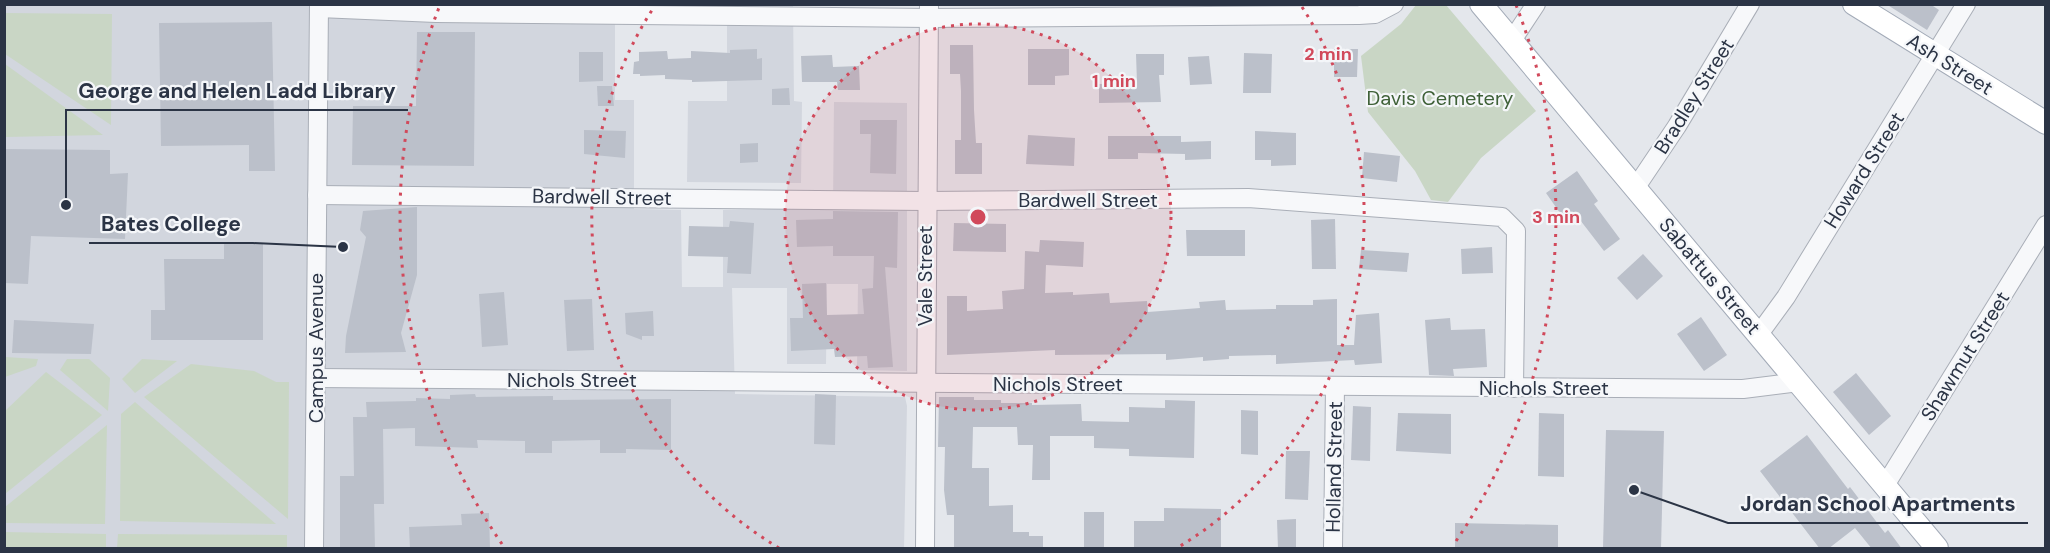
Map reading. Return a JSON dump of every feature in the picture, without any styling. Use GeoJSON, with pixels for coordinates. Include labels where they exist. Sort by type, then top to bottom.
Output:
{"type":"FeatureCollection","features":[{"type":"Feature","properties":{"kind":"main road","name":"Sabattus Street"},"geometry":{"type":"LineString","coordinates":[[1481,4],[1937,549]]}},
{"type":"Feature","properties":{"kind":"main road","name":"Ash Street"},"geometry":{"type":"LineString","coordinates":[[1854,4],[2046,123]]}},
{"type":"Feature","properties":{"kind":"street"},"geometry":{"type":"LineString","coordinates":[[319,6],[436,13],[929,11],[1359,15],[1375,14],[1394,4]]}},
{"type":"Feature","properties":{"kind":"street"},"geometry":{"type":"LineString","coordinates":[[1511,42],[1536,4]]}},
{"type":"Feature","properties":{"kind":"street","name":"Bradley Street"},"geometry":{"type":"LineString","coordinates":[[1636,187],[1677,126],[1750,4]]}},
{"type":"Feature","properties":{"kind":"street","name":"Howard Street"},"geometry":{"type":"LineString","coordinates":[[1759,334],[1786,297],[1966,4]]}},
{"type":"Feature","properties":{"kind":"street","name":"Campus Avenue"},"geometry":{"type":"LineString","coordinates":[[314,549],[319,6]]}},
{"type":"Feature","properties":{"kind":"street","name":"Vale Street"},"geometry":{"type":"LineString","coordinates":[[926,549],[924,383],[929,11]]}},
{"type":"Feature","properties":{"kind":"street","name":"Bardwell Street"},"geometry":{"type":"LineString","coordinates":[[317,195],[926,201],[1248,198],[1502,217],[1516,231],[1518,261],[1514,388]]}},
{"type":"Feature","properties":{"kind":"street","name":"Shawmut Street"},"geometry":{"type":"LineString","coordinates":[[1884,487],[2046,225]]}},
{"type":"Feature","properties":{"kind":"street","name":"Nichols Street"},"geometry":{"type":"LineString","coordinates":[[316,378],[1743,389],[1799,382]]}},
{"type":"Feature","properties":{"kind":"street","name":"Holland Street"},"geometry":{"type":"LineString","coordinates":[[1333,549],[1335,386]]}},
{"type":"Feature","properties":{"kind":"shaded area"},"geometry":{"type":"Polygon","coordinates":[[[4,5],[793,5],[794,101],[802,102],[801,183],[687,182],[688,101],[727,101],[727,25],[615,22],[615,100],[634,100],[634,209],[681,210],[682,287],[723,287],[723,210],[833,208],[834,102],[907,103],[907,371],[857,370],[858,284],[827,284],[826,364],[787,364],[787,288],[732,288],[735,394],[905,397],[907,406],[904,548],[5,548],[4,5]]]}},
{"type":"Feature","properties":{"kind":"green space","name":"Davis Cemetery"},"geometry":{"type":"Polygon","coordinates":[[[1416,5],[1446,5],[1536,111],[1481,158],[1448,202],[1431,200],[1415,171],[1368,112],[1361,56],[1401,24],[1416,5]]]}},
{"type":"Feature","properties":{"kind":"green space"},"geometry":{"type":"Polygon","coordinates":[[[5,13],[112,14],[111,125],[5,54],[5,13]]]}},
{"type":"Feature","properties":{"kind":"green space"},"geometry":{"type":"Polygon","coordinates":[[[5,64],[103,135],[5,137],[5,64]]]}},
{"type":"Feature","properties":{"kind":"green space"},"geometry":{"type":"Polygon","coordinates":[[[5,357],[38,359],[36,366],[5,377],[5,357]]]}},
{"type":"Feature","properties":{"kind":"green space"},"geometry":{"type":"Polygon","coordinates":[[[67,359],[89,359],[110,378],[108,411],[60,370],[67,359]]]}},
{"type":"Feature","properties":{"kind":"green space"},"geometry":{"type":"Polygon","coordinates":[[[142,359],[177,361],[135,393],[122,379],[142,359]]]}},
{"type":"Feature","properties":{"kind":"green space"},"geometry":{"type":"Polygon","coordinates":[[[191,364],[254,371],[276,382],[289,382],[288,519],[144,397],[191,364]]]}},
{"type":"Feature","properties":{"kind":"green space"},"geometry":{"type":"Polygon","coordinates":[[[46,372],[102,415],[5,494],[5,411],[46,372]]]}},
{"type":"Feature","properties":{"kind":"green space"},"geometry":{"type":"Polygon","coordinates":[[[135,402],[276,524],[120,521],[121,414],[135,402]]]}},
{"type":"Feature","properties":{"kind":"green space"},"geometry":{"type":"Polygon","coordinates":[[[107,425],[105,524],[5,523],[5,507],[107,425]]]}},
{"type":"Feature","properties":{"kind":"green space"},"geometry":{"type":"Polygon","coordinates":[[[5,532],[106,534],[106,548],[6,548],[5,532]]]}},
{"type":"Feature","properties":{"kind":"green space"},"geometry":{"type":"Polygon","coordinates":[[[118,534],[287,535],[287,548],[117,548],[118,534]]]}},
{"type":"Feature","properties":{"kind":"building"},"geometry":{"type":"Polygon","coordinates":[[[1886,4],[1930,4],[1939,10],[1927,30],[1886,4]]]}},
{"type":"Feature","properties":{"kind":"building"},"geometry":{"type":"Polygon","coordinates":[[[272,22],[275,171],[249,171],[249,145],[161,146],[159,23],[272,22]]]}},
{"type":"Feature","properties":{"kind":"building"},"geometry":{"type":"Polygon","coordinates":[[[417,32],[475,32],[474,166],[352,165],[353,106],[416,106],[417,32]]]}},
{"type":"Feature","properties":{"kind":"building"},"geometry":{"type":"Polygon","coordinates":[[[950,45],[973,45],[976,143],[982,143],[982,174],[955,174],[955,140],[961,140],[961,91],[960,74],[950,74],[950,45]]]}},
{"type":"Feature","properties":{"kind":"building"},"geometry":{"type":"Polygon","coordinates":[[[757,49],[757,59],[762,58],[762,80],[692,82],[692,80],[665,79],[665,75],[633,74],[634,62],[639,61],[639,52],[667,51],[668,59],[691,58],[691,51],[730,53],[730,50],[757,49]]]}},
{"type":"Feature","properties":{"kind":"building"},"geometry":{"type":"Polygon","coordinates":[[[1028,49],[1069,49],[1069,75],[1055,76],[1055,85],[1028,85],[1028,49]]]}},
{"type":"Feature","properties":{"kind":"building"},"geometry":{"type":"Polygon","coordinates":[[[1334,49],[1358,49],[1357,77],[1334,77],[1334,49]]]}},
{"type":"Feature","properties":{"kind":"building"},"geometry":{"type":"Polygon","coordinates":[[[579,52],[603,52],[603,81],[579,82],[579,52]]]}},
{"type":"Feature","properties":{"kind":"building"},"geometry":{"type":"Polygon","coordinates":[[[1244,53],[1272,54],[1271,93],[1243,93],[1244,53]]]}},
{"type":"Feature","properties":{"kind":"building"},"geometry":{"type":"Polygon","coordinates":[[[1136,54],[1164,54],[1164,75],[1159,75],[1161,102],[1099,103],[1099,84],[1137,83],[1136,54]]]}},
{"type":"Feature","properties":{"kind":"building"},"geometry":{"type":"Polygon","coordinates":[[[832,55],[833,67],[859,66],[860,90],[838,90],[837,82],[802,82],[801,56],[832,55]]]}},
{"type":"Feature","properties":{"kind":"building"},"geometry":{"type":"Polygon","coordinates":[[[1209,56],[1212,84],[1190,85],[1188,57],[1209,56]]]}},
{"type":"Feature","properties":{"kind":"building"},"geometry":{"type":"Polygon","coordinates":[[[597,86],[612,86],[614,106],[598,106],[597,86]]]}},
{"type":"Feature","properties":{"kind":"building"},"geometry":{"type":"Polygon","coordinates":[[[789,88],[790,105],[772,105],[772,89],[789,88]]]}},
{"type":"Feature","properties":{"kind":"building"},"geometry":{"type":"Polygon","coordinates":[[[860,120],[897,120],[896,174],[870,173],[871,134],[860,134],[860,120]]]}},
{"type":"Feature","properties":{"kind":"building"},"geometry":{"type":"Polygon","coordinates":[[[584,130],[626,131],[625,158],[584,154],[584,130]]]}},
{"type":"Feature","properties":{"kind":"building"},"geometry":{"type":"Polygon","coordinates":[[[1255,131],[1296,133],[1296,165],[1271,166],[1271,160],[1255,160],[1255,131]]]}},
{"type":"Feature","properties":{"kind":"building"},"geometry":{"type":"Polygon","coordinates":[[[1028,135],[1075,138],[1074,166],[1026,164],[1028,135]]]}},
{"type":"Feature","properties":{"kind":"building"},"geometry":{"type":"Polygon","coordinates":[[[1108,136],[1181,136],[1181,142],[1211,141],[1211,159],[1185,160],[1185,154],[1138,153],[1138,159],[1108,159],[1108,136]]]}},
{"type":"Feature","properties":{"kind":"building"},"geometry":{"type":"Polygon","coordinates":[[[758,143],[758,162],[740,163],[740,144],[758,143]]]}},
{"type":"Feature","properties":{"kind":"building"},"geometry":{"type":"Polygon","coordinates":[[[4,149],[110,150],[110,174],[128,173],[125,239],[31,236],[28,284],[4,283],[4,149]]]}},
{"type":"Feature","properties":{"kind":"building"},"geometry":{"type":"Polygon","coordinates":[[[1364,152],[1400,156],[1397,182],[1362,178],[1364,152]]]}},
{"type":"Feature","properties":{"kind":"building"},"geometry":{"type":"Polygon","coordinates":[[[1577,171],[1598,201],[1594,204],[1620,239],[1604,251],[1577,216],[1567,223],[1546,193],[1577,171]]]}},
{"type":"Feature","properties":{"kind":"building"},"geometry":{"type":"Polygon","coordinates":[[[417,207],[417,275],[401,333],[406,352],[345,353],[346,336],[366,237],[360,230],[363,211],[417,207]]]}},
{"type":"Feature","properties":{"kind":"building"},"geometry":{"type":"Polygon","coordinates":[[[833,211],[898,212],[897,268],[885,267],[893,367],[868,368],[867,356],[835,357],[834,349],[791,351],[790,318],[803,318],[802,284],[826,283],[827,315],[864,314],[862,289],[873,288],[874,256],[833,256],[833,246],[797,247],[796,220],[833,219],[833,211]]]}},
{"type":"Feature","properties":{"kind":"building"},"geometry":{"type":"Polygon","coordinates":[[[1335,219],[1336,269],[1312,269],[1311,220],[1335,219]]]}},
{"type":"Feature","properties":{"kind":"building"},"geometry":{"type":"Polygon","coordinates":[[[730,221],[754,223],[751,274],[727,273],[728,257],[688,256],[689,226],[729,227],[730,221]]]}},
{"type":"Feature","properties":{"kind":"building"},"geometry":{"type":"Polygon","coordinates":[[[954,223],[1006,224],[1006,252],[953,251],[954,223]]]}},
{"type":"Feature","properties":{"kind":"building"},"geometry":{"type":"Polygon","coordinates":[[[1186,230],[1245,230],[1245,256],[1187,256],[1186,230]]]}},
{"type":"Feature","properties":{"kind":"building"},"geometry":{"type":"Polygon","coordinates":[[[1040,240],[1084,242],[1083,267],[1046,265],[1045,293],[1073,292],[1073,295],[1109,293],[1110,303],[1147,301],[1148,312],[1200,308],[1199,302],[1225,300],[1226,310],[1276,309],[1276,305],[1313,305],[1313,300],[1337,299],[1337,345],[1354,345],[1356,315],[1379,313],[1382,363],[1355,365],[1354,360],[1276,364],[1276,355],[1229,356],[1229,359],[1203,361],[1203,357],[1166,360],[1166,354],[1055,355],[1055,350],[947,355],[947,296],[967,296],[967,311],[1003,309],[1002,291],[1024,289],[1025,251],[1039,252],[1040,240]]]}},
{"type":"Feature","properties":{"kind":"building"},"geometry":{"type":"Polygon","coordinates":[[[224,244],[263,244],[263,340],[151,340],[151,310],[165,310],[164,259],[224,259],[224,244]]]}},
{"type":"Feature","properties":{"kind":"building"},"geometry":{"type":"Polygon","coordinates":[[[1492,247],[1493,273],[1462,274],[1461,249],[1492,247]]]}},
{"type":"Feature","properties":{"kind":"building"},"geometry":{"type":"Polygon","coordinates":[[[1361,250],[1409,253],[1407,272],[1359,269],[1361,250]]]}},
{"type":"Feature","properties":{"kind":"building"},"geometry":{"type":"Polygon","coordinates":[[[1643,254],[1663,276],[1637,300],[1617,278],[1643,254]]]}},
{"type":"Feature","properties":{"kind":"building"},"geometry":{"type":"Polygon","coordinates":[[[504,292],[508,345],[482,347],[479,294],[504,292]]]}},
{"type":"Feature","properties":{"kind":"building"},"geometry":{"type":"Polygon","coordinates":[[[592,299],[594,350],[567,351],[564,300],[592,299]]]}},
{"type":"Feature","properties":{"kind":"building"},"geometry":{"type":"Polygon","coordinates":[[[653,311],[654,336],[642,336],[642,340],[626,334],[625,313],[653,311]]]}},
{"type":"Feature","properties":{"kind":"building"},"geometry":{"type":"Polygon","coordinates":[[[1701,317],[1727,355],[1704,371],[1677,334],[1701,317]]]}},
{"type":"Feature","properties":{"kind":"building"},"geometry":{"type":"Polygon","coordinates":[[[1450,318],[1451,330],[1485,329],[1487,367],[1453,369],[1454,376],[1429,375],[1425,320],[1450,318]]]}},
{"type":"Feature","properties":{"kind":"building"},"geometry":{"type":"Polygon","coordinates":[[[14,320],[94,324],[91,354],[12,353],[14,320]]]}},
{"type":"Feature","properties":{"kind":"building"},"geometry":{"type":"Polygon","coordinates":[[[1856,373],[1891,416],[1869,435],[1833,392],[1856,373]]]}},
{"type":"Feature","properties":{"kind":"building"},"geometry":{"type":"Polygon","coordinates":[[[475,394],[476,397],[553,396],[553,400],[671,399],[671,450],[626,449],[626,453],[600,453],[600,440],[552,441],[552,453],[525,453],[525,441],[477,440],[478,448],[415,446],[415,428],[383,429],[384,504],[374,504],[375,549],[340,549],[340,476],[354,476],[353,417],[367,417],[366,402],[416,401],[416,398],[450,399],[450,395],[475,394]]]}},
{"type":"Feature","properties":{"kind":"building"},"geometry":{"type":"Polygon","coordinates":[[[815,394],[836,395],[835,445],[814,444],[815,394]]]}},
{"type":"Feature","properties":{"kind":"building"},"geometry":{"type":"Polygon","coordinates":[[[939,397],[974,397],[974,400],[1001,400],[1001,403],[1032,403],[1032,405],[1081,404],[1082,421],[1129,422],[1129,407],[1165,408],[1165,400],[1195,401],[1194,458],[1129,456],[1129,449],[1094,448],[1094,436],[1050,436],[1050,480],[1032,480],[1033,445],[1018,445],[1017,427],[973,427],[972,468],[989,468],[989,506],[1013,505],[1013,532],[1029,532],[1029,536],[1043,536],[1043,549],[954,549],[954,515],[947,515],[944,490],[945,447],[938,447],[939,397]]]}},
{"type":"Feature","properties":{"kind":"building"},"geometry":{"type":"Polygon","coordinates":[[[1353,406],[1371,407],[1370,461],[1351,460],[1353,406]]]}},
{"type":"Feature","properties":{"kind":"building"},"geometry":{"type":"Polygon","coordinates":[[[1241,410],[1258,411],[1258,455],[1241,454],[1241,410]]]}},
{"type":"Feature","properties":{"kind":"building"},"geometry":{"type":"Polygon","coordinates":[[[1398,413],[1451,414],[1451,454],[1396,451],[1398,413]]]}},
{"type":"Feature","properties":{"kind":"building"},"geometry":{"type":"Polygon","coordinates":[[[1539,413],[1564,414],[1564,477],[1538,476],[1539,413]]]}},
{"type":"Feature","properties":{"kind":"building"},"geometry":{"type":"Polygon","coordinates":[[[1606,430],[1664,431],[1661,549],[1603,548],[1606,430]]]}},
{"type":"Feature","properties":{"kind":"building"},"geometry":{"type":"Polygon","coordinates":[[[1807,435],[1848,489],[1850,487],[1885,533],[1888,530],[1902,549],[1872,549],[1855,528],[1828,549],[1820,549],[1760,471],[1807,435]]]}},
{"type":"Feature","properties":{"kind":"building"},"geometry":{"type":"Polygon","coordinates":[[[1286,451],[1310,451],[1308,500],[1285,499],[1286,451]]]}},
{"type":"Feature","properties":{"kind":"building"},"geometry":{"type":"Polygon","coordinates":[[[1164,508],[1221,509],[1221,549],[1134,549],[1134,521],[1164,521],[1164,508]]]}},
{"type":"Feature","properties":{"kind":"building"},"geometry":{"type":"Polygon","coordinates":[[[1084,512],[1104,512],[1104,549],[1084,549],[1084,512]]]}},
{"type":"Feature","properties":{"kind":"building"},"geometry":{"type":"Polygon","coordinates":[[[489,513],[490,549],[410,549],[409,527],[462,525],[461,514],[489,513]]]}},
{"type":"Feature","properties":{"kind":"building"},"geometry":{"type":"Polygon","coordinates":[[[1296,519],[1296,549],[1278,549],[1277,520],[1296,519]]]}},
{"type":"Feature","properties":{"kind":"building"},"geometry":{"type":"Polygon","coordinates":[[[1455,523],[1558,525],[1558,549],[1455,549],[1455,523]]]}},
{"type":"Feature","properties":{"kind":"place","name":"George and Helen Ladd Library"},"geometry":{"type":"Point","coordinates":[66,205]}},
{"type":"Feature","properties":{"kind":"place","name":"Bates College"},"geometry":{"type":"Point","coordinates":[343,247]}},
{"type":"Feature","properties":{"kind":"place","name":"Jordan School Apartments"},"geometry":{"type":"Point","coordinates":[1634,490]}}]}
